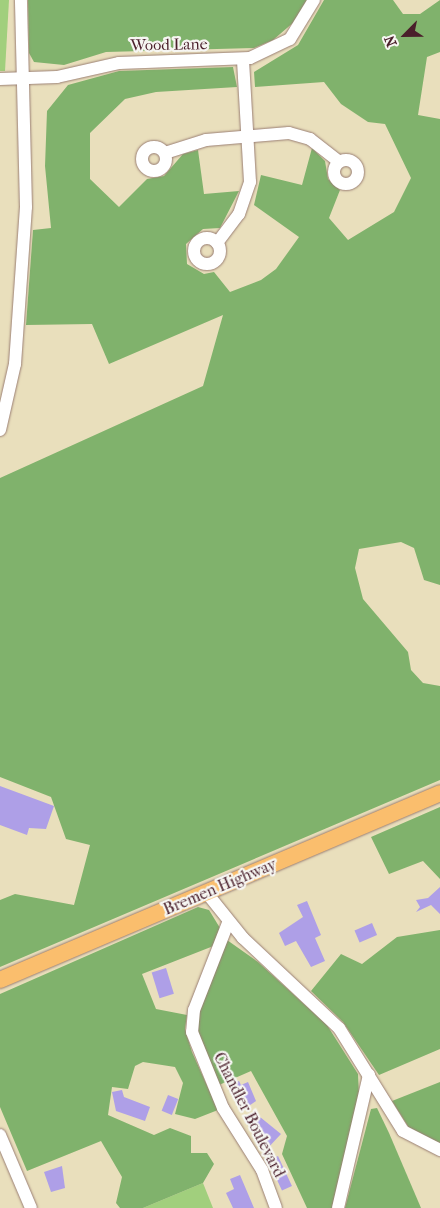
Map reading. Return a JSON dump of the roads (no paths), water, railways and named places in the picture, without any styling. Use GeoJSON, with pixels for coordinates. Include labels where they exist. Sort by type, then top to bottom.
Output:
{"type":"FeatureCollection","features":[{"type":"Feature","properties":{"kind":"main road","name":"Bremen Highway"},"geometry":{"type":"LineString","coordinates":[[0,980],[440,793]]}},
{"type":"Feature","properties":{"kind":"street"},"geometry":{"type":"LineString","coordinates":[[0,430],[14,364],[23,271],[24,78],[21,0]]}},
{"type":"Feature","properties":{"kind":"street","name":"Wood Lane"},"geometry":{"type":"LineString","coordinates":[[0,80],[57,77],[119,63],[243,59],[266,54],[290,39],[314,0]]}},
{"type":"Feature","properties":{"kind":"street"},"geometry":{"type":"LineString","coordinates":[[217,243],[246,197],[250,134],[243,59]]}},
{"type":"Feature","properties":{"kind":"street"},"geometry":{"type":"LineString","coordinates":[[165,153],[206,140],[250,134],[300,135],[339,162]]}},
{"type":"Feature","properties":{"kind":"street"},"geometry":{"type":"LineString","coordinates":[[206,892],[228,923],[327,1014],[369,1075],[403,1131],[440,1150]]}},
{"type":"Feature","properties":{"kind":"street","name":"Chandler Boulevard"},"geometry":{"type":"LineString","coordinates":[[228,923],[194,1010],[192,1032],[223,1108],[262,1170],[276,1208]]}},
{"type":"Feature","properties":{"kind":"street"},"geometry":{"type":"LineString","coordinates":[[338,1208],[369,1075]]}},
{"type":"Feature","properties":{"kind":"street"},"geometry":{"type":"LineString","coordinates":[[0,1135],[31,1208]]}}]}
